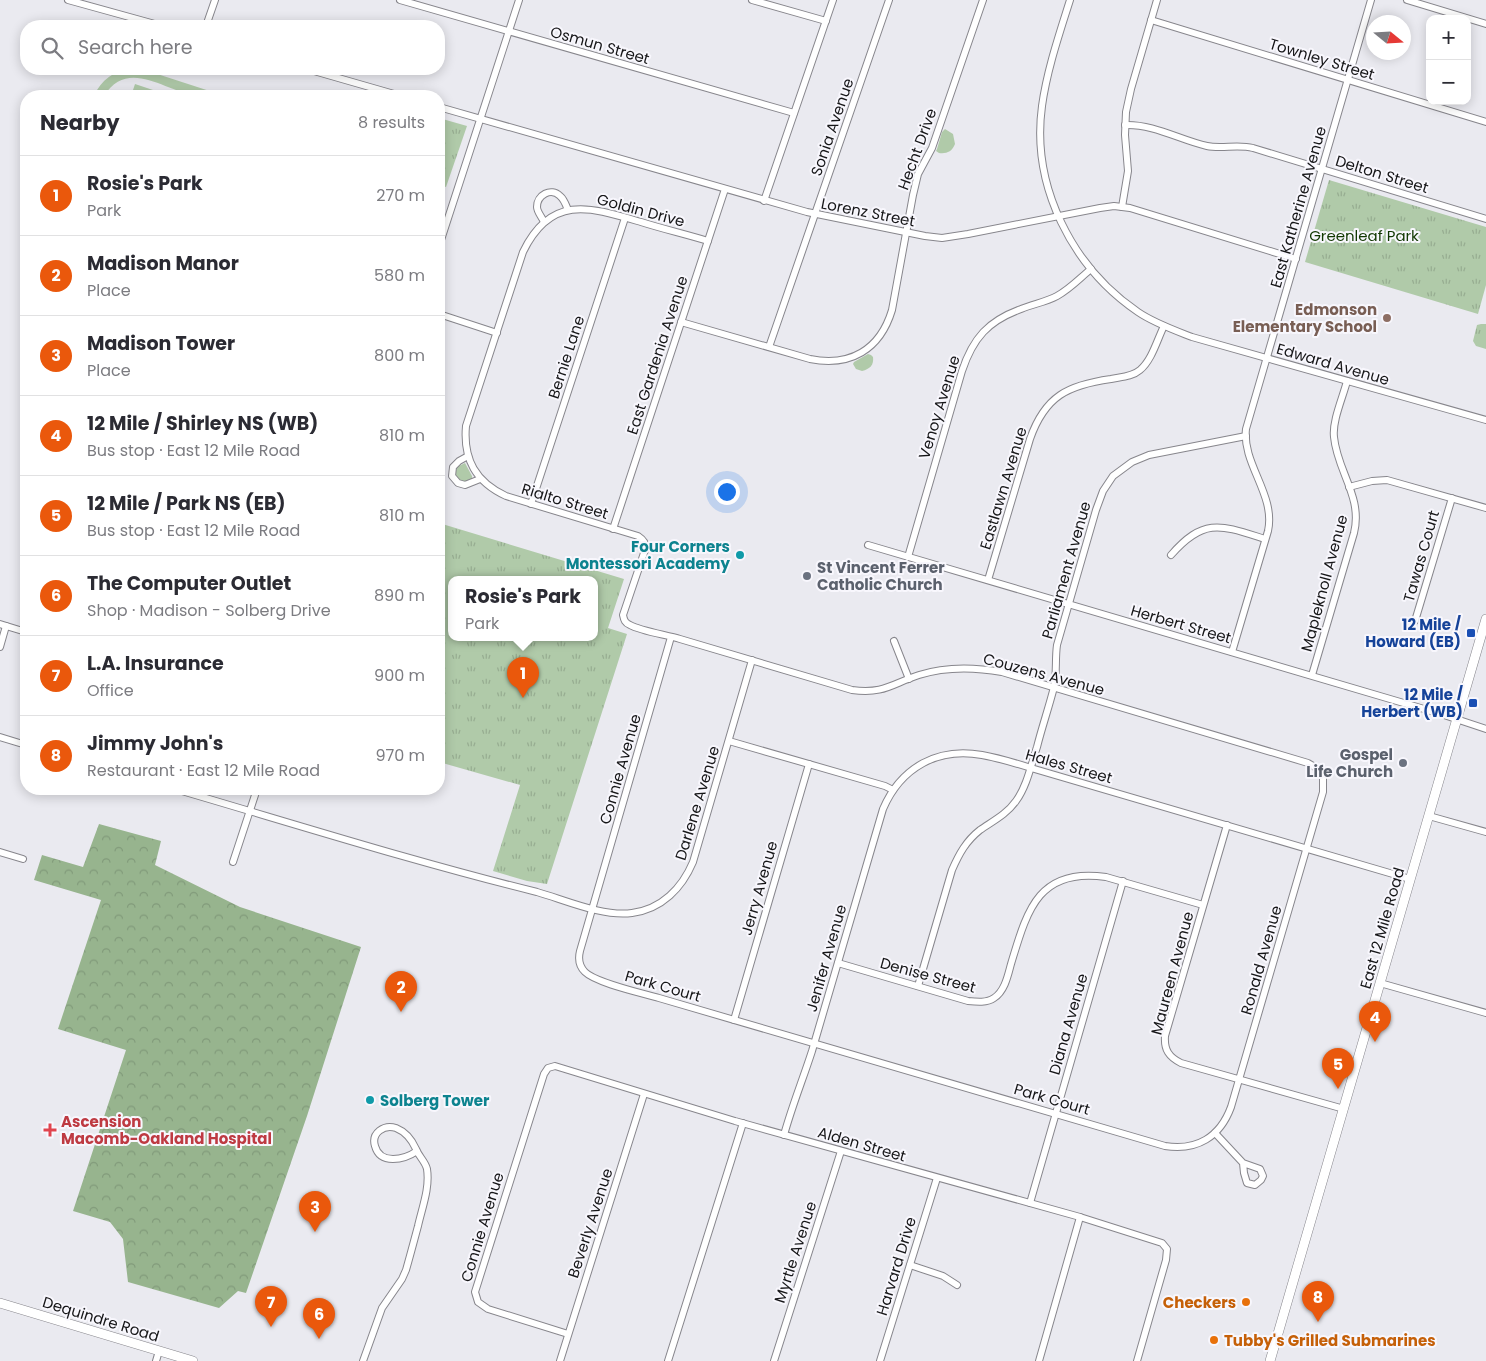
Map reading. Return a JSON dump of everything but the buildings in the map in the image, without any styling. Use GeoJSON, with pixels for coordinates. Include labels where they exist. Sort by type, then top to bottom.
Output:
{"type":"FeatureCollection","features":[{"type":"Feature","properties":{"kind":"main road","name":"East 12 Mile Road"},"geometry":{"type":"LineString","coordinates":[[1270,1361],[1484,632],[1486,619]]}},
{"type":"Feature","properties":{"kind":"main road","name":"Dequindre Road"},"geometry":{"type":"LineString","coordinates":[[0,1303],[159,1351],[174,1358],[193,1361]]}},
{"type":"Feature","properties":{"kind":"street"},"geometry":{"type":"LineString","coordinates":[[68,0],[140,20]]}},
{"type":"Feature","properties":{"kind":"street"},"geometry":{"type":"LineString","coordinates":[[208,20],[214,0]]}},
{"type":"Feature","properties":{"kind":"street","name":"Osmun Street"},"geometry":{"type":"LineString","coordinates":[[400,0],[794,113]]}},
{"type":"Feature","properties":{"kind":"street"},"geometry":{"type":"LineString","coordinates":[[445,227],[519,0]]}},
{"type":"Feature","properties":{"kind":"street"},"geometry":{"type":"LineString","coordinates":[[752,0],[826,21]]}},
{"type":"Feature","properties":{"kind":"street"},"geometry":{"type":"LineString","coordinates":[[764,201],[833,0]]}},
{"type":"Feature","properties":{"kind":"street","name":"Sonia Avenue"},"geometry":{"type":"LineString","coordinates":[[769,348],[889,0]]}},
{"type":"Feature","properties":{"kind":"street","name":"Hecht Drive"},"geometry":{"type":"LineString","coordinates":[[681,322],[769,348],[828,362],[847,359],[863,352],[880,336],[889,319],[895,295],[918,174],[932,148],[983,0]]}},
{"type":"Feature","properties":{"kind":"street","name":"Edward Avenue"},"geometry":{"type":"LineString","coordinates":[[1070,0],[1044,91],[1040,142],[1044,174],[1058,216],[1075,248],[1110,289],[1138,312],[1164,326],[1192,337],[1486,420]]}},
{"type":"Feature","properties":{"kind":"street"},"geometry":{"type":"LineString","coordinates":[[1122,207],[1128,171],[1125,125],[1131,89],[1157,0]]}},
{"type":"Feature","properties":{"kind":"street","name":"East Katherine Avenue"},"geometry":{"type":"LineString","coordinates":[[1232,652],[1269,525],[1268,510],[1246,443],[1246,436],[1371,0]]}},
{"type":"Feature","properties":{"kind":"street"},"geometry":{"type":"LineString","coordinates":[[1407,0],[1486,24]]}},
{"type":"Feature","properties":{"kind":"street","name":"Townley Street"},"geometry":{"type":"LineString","coordinates":[[1151,20],[1486,122]]}},
{"type":"Feature","properties":{"kind":"street"},"geometry":{"type":"LineString","coordinates":[[328,75],[380,90]]}},
{"type":"Feature","properties":{"kind":"street","name":"Lorenz Street"},"geometry":{"type":"LineString","coordinates":[[445,109],[764,201],[815,214],[932,238],[942,238],[1107,206],[1122,207],[1296,259]]}},
{"type":"Feature","properties":{"kind":"street","name":"Delton Street"},"geometry":{"type":"LineString","coordinates":[[1125,125],[1143,126],[1208,146],[1249,147],[1486,219]]}},
{"type":"Feature","properties":{"kind":"street","name":"East Gardenia Avenue"},"geometry":{"type":"LineString","coordinates":[[613,528],[725,189]]}},
{"type":"Feature","properties":{"kind":"street"},"geometry":{"type":"LineString","coordinates":[[544,222],[537,208],[544,194],[551,192],[558,194],[562,197],[568,210]]}},
{"type":"Feature","properties":{"kind":"street","name":"Goldin Drive"},"geometry":{"type":"LineString","coordinates":[[497,333],[523,252],[534,233],[544,222],[553,216],[568,210],[594,209],[708,241]]}},
{"type":"Feature","properties":{"kind":"street","name":"Bernie Lane"},"geometry":{"type":"LineString","coordinates":[[531,504],[626,218]]}},
{"type":"Feature","properties":{"kind":"street","name":"Venoy Avenue"},"geometry":{"type":"LineString","coordinates":[[908,557],[962,371],[976,339],[999,319],[1022,308],[1057,296],[1091,269]]}},
{"type":"Feature","properties":{"kind":"street"},"geometry":{"type":"LineString","coordinates":[[445,316],[497,333]]}},
{"type":"Feature","properties":{"kind":"street","name":"Eastlawn Avenue"},"geometry":{"type":"LineString","coordinates":[[988,580],[1030,439],[1040,417],[1050,403],[1070,389],[1083,384],[1127,376],[1139,371],[1149,357],[1164,326]]}},
{"type":"Feature","properties":{"kind":"street","name":"Rialto Street"},"geometry":{"type":"LineString","coordinates":[[497,333],[466,426],[465,439],[468,456],[480,479],[499,493],[643,539],[645,550],[624,610],[625,621]]}},
{"type":"Feature","properties":{"kind":"street","name":"Mapleknoll Avenue"},"geometry":{"type":"LineString","coordinates":[[1312,676],[1356,525],[1356,506],[1334,438],[1334,425],[1347,381]]}},
{"type":"Feature","properties":{"kind":"street","name":"Parliament Avenue"},"geometry":{"type":"LineString","coordinates":[[918,986],[957,857],[964,845],[972,837],[1005,813],[1016,801],[1025,786],[1056,679],[1055,657],[1057,645],[1099,500],[1108,483],[1119,470],[1149,455],[1246,436]]}},
{"type":"Feature","properties":{"kind":"street"},"geometry":{"type":"LineString","coordinates":[[468,456],[453,466],[452,476],[458,483],[466,485],[480,479]]}},
{"type":"Feature","properties":{"kind":"street"},"geometry":{"type":"LineString","coordinates":[[1349,487],[1372,480],[1387,480],[1486,508]]}},
{"type":"Feature","properties":{"kind":"street","name":"Tawas Court"},"geometry":{"type":"LineString","coordinates":[[1415,621],[1452,498]]}},
{"type":"Feature","properties":{"kind":"street"},"geometry":{"type":"LineString","coordinates":[[1171,555],[1186,539],[1208,529],[1226,528],[1265,539]]}},
{"type":"Feature","properties":{"kind":"street","name":"Herbert Street"},"geometry":{"type":"LineString","coordinates":[[868,545],[1486,729]]}},
{"type":"Feature","properties":{"kind":"street","name":"Couzens Avenue"},"geometry":{"type":"LineString","coordinates":[[625,621],[632,626],[852,690],[885,689],[909,678],[942,669],[972,668],[1002,672],[1313,766],[1320,770],[1324,784],[1307,849]]}},
{"type":"Feature","properties":{"kind":"street"},"geometry":{"type":"LineString","coordinates":[[0,647],[3,625],[20,630]]}},
{"type":"Feature","properties":{"kind":"street","name":"Connie Avenue"},"geometry":{"type":"LineString","coordinates":[[592,908],[672,637]]}},
{"type":"Feature","properties":{"kind":"street"},"geometry":{"type":"LineString","coordinates":[[894,641],[909,678]]}},
{"type":"Feature","properties":{"kind":"street","name":"Darlene Avenue"},"geometry":{"type":"LineString","coordinates":[[592,908],[613,913],[646,910],[665,900],[684,881],[693,862],[752,660]]}},
{"type":"Feature","properties":{"kind":"street"},"geometry":{"type":"LineString","coordinates":[[0,738],[20,743]]}},
{"type":"Feature","properties":{"kind":"street"},"geometry":{"type":"LineString","coordinates":[[728,741],[885,786],[893,790]]}},
{"type":"Feature","properties":{"kind":"street","name":"Hales Street"},"geometry":{"type":"LineString","coordinates":[[893,790],[906,775],[927,761],[949,754],[984,755],[1410,879]]}},
{"type":"Feature","properties":{"kind":"street","name":"Jerry Avenue"},"geometry":{"type":"LineString","coordinates":[[734,1020],[809,764]]}},
{"type":"Feature","properties":{"kind":"street","name":"Jenifer Avenue"},"geometry":{"type":"LineString","coordinates":[[784,1135],[794,1100],[804,1077],[879,822],[887,799],[893,790]]}},
{"type":"Feature","properties":{"kind":"street"},"geometry":{"type":"LineString","coordinates":[[195,795],[487,880],[592,908]]}},
{"type":"Feature","properties":{"kind":"street"},"geometry":{"type":"LineString","coordinates":[[233,862],[255,795]]}},
{"type":"Feature","properties":{"kind":"street"},"geometry":{"type":"LineString","coordinates":[[1429,816],[1486,832]]}},
{"type":"Feature","properties":{"kind":"street","name":"Maureen Avenue"},"geometry":{"type":"LineString","coordinates":[[1227,825],[1165,1036],[1165,1045],[1170,1056],[1181,1063],[1240,1079]]}},
{"type":"Feature","properties":{"kind":"street","name":"Ronald Avenue"},"geometry":{"type":"LineString","coordinates":[[1240,1079],[1307,849]]}},
{"type":"Feature","properties":{"kind":"street"},"geometry":{"type":"LineString","coordinates":[[0,852],[24,859]]}},
{"type":"Feature","properties":{"kind":"street","name":"Denise Street"},"geometry":{"type":"LineString","coordinates":[[838,962],[976,1002],[989,1001],[1001,992],[1005,984],[1028,913],[1033,904],[1048,888],[1058,882],[1081,875],[1093,875],[1203,906]]}},
{"type":"Feature","properties":{"kind":"street","name":"Diana Avenue"},"geometry":{"type":"LineString","coordinates":[[1030,1203],[1123,882]]}},
{"type":"Feature","properties":{"kind":"street","name":"Park Court"},"geometry":{"type":"LineString","coordinates":[[592,908],[579,958],[582,968],[590,976],[650,996],[1173,1147],[1201,1143],[1215,1133],[1227,1116],[1240,1079]]}},
{"type":"Feature","properties":{"kind":"street"},"geometry":{"type":"LineString","coordinates":[[1380,983],[1486,1013]]}},
{"type":"Feature","properties":{"kind":"street","name":"Alden Street"},"geometry":{"type":"LineString","coordinates":[[548,1068],[560,1067],[784,1135],[1030,1203],[1158,1241],[1165,1245],[1166,1260],[1137,1361]]}},
{"type":"Feature","properties":{"kind":"street","name":"Connie Avenue"},"geometry":{"type":"LineString","coordinates":[[548,1068],[544,1074],[477,1284],[475,1297],[478,1302],[488,1309],[568,1334]]}},
{"type":"Feature","properties":{"kind":"street"},"geometry":{"type":"LineString","coordinates":[[1240,1079],[1344,1109]]}},
{"type":"Feature","properties":{"kind":"street","name":"Beverly Avenue"},"geometry":{"type":"LineString","coordinates":[[560,1361],[644,1094]]}},
{"type":"Feature","properties":{"kind":"street"},"geometry":{"type":"LineString","coordinates":[[668,1361],[743,1123]]}},
{"type":"Feature","properties":{"kind":"street"},"geometry":{"type":"LineString","coordinates":[[363,1360],[382,1308],[406,1270],[426,1196],[427,1177],[427,1169],[414,1143],[398,1129],[388,1126],[383,1128],[378,1132],[374,1141],[375,1147],[381,1155],[392,1160],[417,1152]]}},
{"type":"Feature","properties":{"kind":"street"},"geometry":{"type":"LineString","coordinates":[[1215,1133],[1243,1164]]}},
{"type":"Feature","properties":{"kind":"street","name":"Myrtle Avenue"},"geometry":{"type":"LineString","coordinates":[[774,1361],[840,1151]]}},
{"type":"Feature","properties":{"kind":"street","name":"Harvard Drive"},"geometry":{"type":"LineString","coordinates":[[880,1361],[936,1178]]}},
{"type":"Feature","properties":{"kind":"street"},"geometry":{"type":"LineString","coordinates":[[1039,1361],[1080,1218]]}},
{"type":"Feature","properties":{"kind":"street"},"geometry":{"type":"LineString","coordinates":[[910,1265],[943,1276],[957,1285]]}},
{"type":"Feature","properties":{"kind":"street"},"geometry":{"type":"LineString","coordinates":[[156,1361],[159,1351]]}},
{"type":"Feature","properties":{"kind":"green space"},"geometry":{"type":"Polygon","coordinates":[[[112,75],[160,75],[207,90],[176,90],[136,78],[124,79],[109,90],[97,90],[112,75]]]}},
{"type":"Feature","properties":{"kind":"green space"},"geometry":{"type":"Polygon","coordinates":[[[135,84],[153,90],[133,90],[135,84]]]}},
{"type":"Feature","properties":{"kind":"green space"},"geometry":{"type":"Polygon","coordinates":[[[445,120],[467,126],[445,187],[445,120]]]}},
{"type":"Feature","properties":{"kind":"green space"},"geometry":{"type":"Polygon","coordinates":[[[945,129],[953,134],[955,144],[948,152],[939,153],[936,151],[942,132],[945,129]]]}},
{"type":"Feature","properties":{"kind":"green space","name":"Greenleaf Park"},"geometry":{"type":"Polygon","coordinates":[[[1329,180],[1486,227],[1486,285],[1478,314],[1305,262],[1329,180]]]}},
{"type":"Feature","properties":{"kind":"green space"},"geometry":{"type":"Polygon","coordinates":[[[1486,324],[1486,349],[1476,346],[1473,341],[1477,325],[1486,324]]]}},
{"type":"Feature","properties":{"kind":"green space"},"geometry":{"type":"Polygon","coordinates":[[[868,354],[873,357],[871,366],[862,371],[856,369],[853,364],[854,362],[868,354]]]}},
{"type":"Feature","properties":{"kind":"green space"},"geometry":{"type":"Polygon","coordinates":[[[465,463],[472,479],[465,482],[460,480],[455,474],[457,467],[465,463]]]}},
{"type":"Feature","properties":{"kind":"green space"},"geometry":{"type":"Polygon","coordinates":[[[445,525],[624,579],[608,628],[627,634],[547,884],[527,881],[493,871],[520,785],[445,764],[445,525]]]}},
{"type":"Feature","properties":{"kind":"green space"},"geometry":{"type":"Polygon","coordinates":[[[99,824],[161,841],[155,865],[240,907],[361,947],[307,1116],[246,1293],[238,1291],[219,1308],[128,1282],[123,1239],[110,1222],[73,1211],[126,1050],[58,1029],[101,900],[34,880],[42,855],[83,867],[99,824]]]}},
{"type":"Feature","properties":{"kind":"place","name":"Edmonson Elementary School"},"geometry":{"type":"Point","coordinates":[1387,318]}},
{"type":"Feature","properties":{"kind":"place","name":"Four Corners Montessori Academy"},"geometry":{"type":"Point","coordinates":[740,555]}},
{"type":"Feature","properties":{"kind":"place","name":"St Vincent Ferrer Catholic Church"},"geometry":{"type":"Point","coordinates":[807,576]}},
{"type":"Feature","properties":{"kind":"place","name":"12 Mile / Howard (EB)"},"geometry":{"type":"Point","coordinates":[1471,633]}},
{"type":"Feature","properties":{"kind":"place","name":"Rosie's Park"},"geometry":{"type":"Point","coordinates":[523,698]}},
{"type":"Feature","properties":{"kind":"place","name":"12 Mile / Herbert (WB)"},"geometry":{"type":"Point","coordinates":[1473,703]}},
{"type":"Feature","properties":{"kind":"place","name":"Gospel Life Church"},"geometry":{"type":"Point","coordinates":[1403,763]}},
{"type":"Feature","properties":{"kind":"place","name":"Madison Manor"},"geometry":{"type":"Point","coordinates":[401,1012]}},
{"type":"Feature","properties":{"kind":"place","name":"12 Mile / Shirley NS (WB)"},"geometry":{"type":"Point","coordinates":[1375,1042]}},
{"type":"Feature","properties":{"kind":"place","name":"12 Mile / Park NS (EB)"},"geometry":{"type":"Point","coordinates":[1338,1089]}},
{"type":"Feature","properties":{"kind":"place","name":"Solberg Tower"},"geometry":{"type":"Point","coordinates":[370,1100]}},
{"type":"Feature","properties":{"kind":"place","name":"Ascension Macomb-Oakland Hospital"},"geometry":{"type":"Point","coordinates":[50,1130]}},
{"type":"Feature","properties":{"kind":"place","name":"Madison Tower"},"geometry":{"type":"Point","coordinates":[315,1232]}},
{"type":"Feature","properties":{"kind":"place","name":"Checkers"},"geometry":{"type":"Point","coordinates":[1246,1302]}},
{"type":"Feature","properties":{"kind":"place","name":"Jimmy John's"},"geometry":{"type":"Point","coordinates":[1318,1322]}},
{"type":"Feature","properties":{"kind":"place","name":"L.A. Insurance"},"geometry":{"type":"Point","coordinates":[271,1327]}},
{"type":"Feature","properties":{"kind":"place","name":"The Computer Outlet"},"geometry":{"type":"Point","coordinates":[319,1339]}},
{"type":"Feature","properties":{"kind":"place","name":"Tubby's Grilled Submarines"},"geometry":{"type":"Point","coordinates":[1214,1340]}}]}
